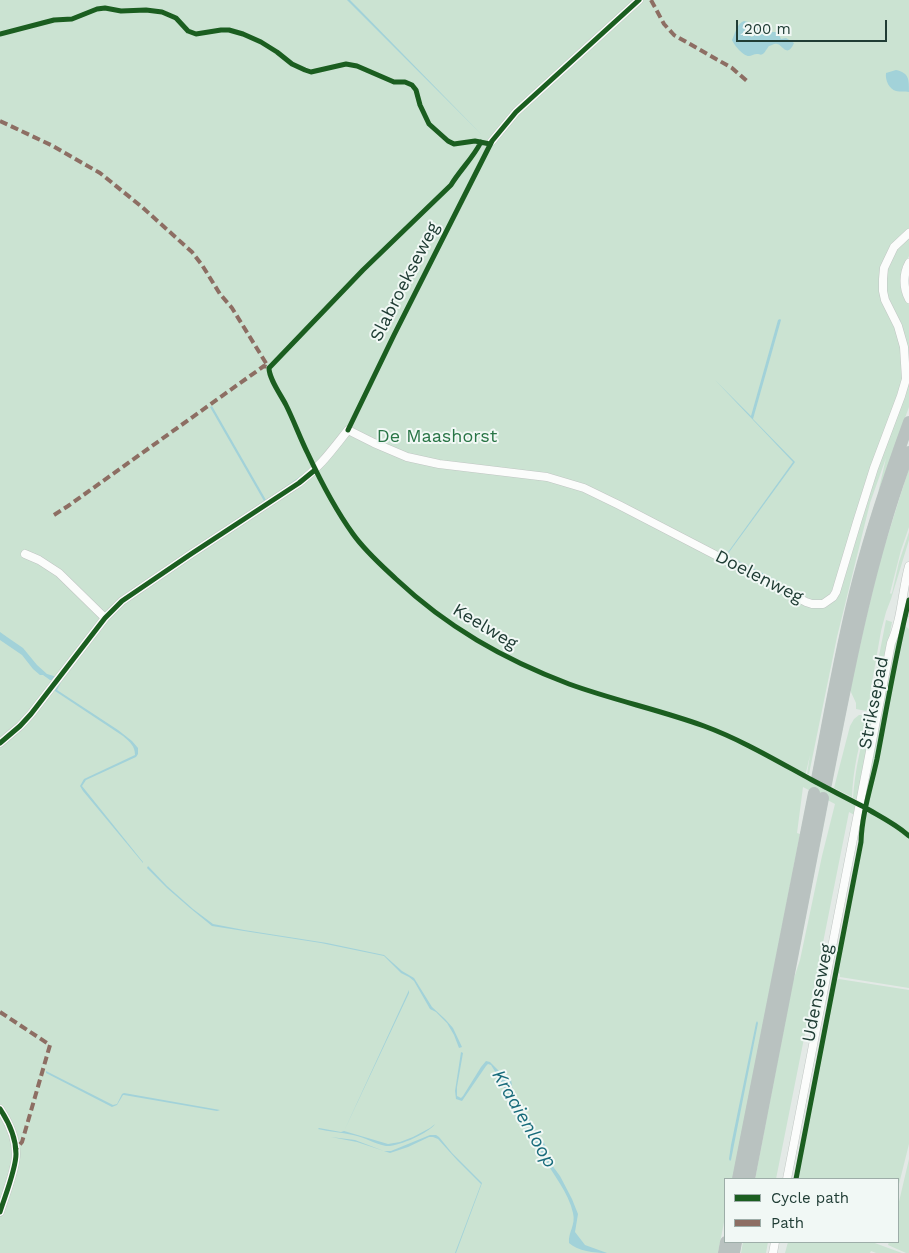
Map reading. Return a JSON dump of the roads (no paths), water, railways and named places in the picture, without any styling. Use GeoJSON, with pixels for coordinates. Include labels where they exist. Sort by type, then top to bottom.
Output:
{"type":"FeatureCollection","features":[{"type":"Feature","properties":{"kind":"highway"},"geometry":{"type":"LineString","coordinates":[[909,422],[883,495],[858,581],[847,628],[822,781],[867,591],[890,508],[909,452]]}},
{"type":"Feature","properties":{"kind":"highway"},"geometry":{"type":"LineString","coordinates":[[738,1178],[819,796],[749,1178]]}},
{"type":"Feature","properties":{"kind":"street"},"geometry":{"type":"LineString","coordinates":[[492,141],[516,112],[639,0]]}},
{"type":"Feature","properties":{"kind":"street","name":"Doelenweg"},"geometry":{"type":"LineString","coordinates":[[105,618],[133,593],[316,470],[348,430],[407,457],[440,464],[547,477],[584,488],[806,602],[823,604],[833,597],[836,592],[856,522],[906,379],[904,347],[898,326],[885,300],[882,279],[884,268],[894,247],[909,233]]}},
{"type":"Feature","properties":{"kind":"street"},"geometry":{"type":"LineString","coordinates":[[909,263],[906,268],[904,281],[909,299]]}},
{"type":"Feature","properties":{"kind":"street"},"geometry":{"type":"LineString","coordinates":[[0,743],[31,714],[105,618],[58,573],[39,560],[25,554]]}},
{"type":"Feature","properties":{"kind":"street","name":"Udenseweg"},"geometry":{"type":"LineString","coordinates":[[787,1178],[891,643],[890,636],[898,610],[902,582],[909,566]]}},
{"type":"Feature","properties":{"kind":"street"},"geometry":{"type":"LineString","coordinates":[[898,610],[909,612]]}},
{"type":"Feature","properties":{"kind":"street"},"geometry":{"type":"LineString","coordinates":[[0,1109],[16,1145],[15,1163],[0,1212]]}},
{"type":"Feature","properties":{"kind":"water"},"geometry":{"type":"Polygon","coordinates":[[[347,0],[350,0],[482,135],[347,0]]]}},
{"type":"Feature","properties":{"kind":"water"},"geometry":{"type":"Polygon","coordinates":[[[744,21],[752,24],[747,33],[752,37],[758,27],[763,26],[769,32],[778,33],[781,39],[786,38],[794,43],[789,50],[785,50],[775,44],[769,46],[762,54],[747,56],[739,50],[732,40],[738,26],[744,21]]]}},
{"type":"Feature","properties":{"kind":"water"},"geometry":{"type":"Polygon","coordinates":[[[896,70],[906,75],[909,92],[896,91],[888,84],[886,73],[896,70]]]}},
{"type":"Feature","properties":{"kind":"water"},"geometry":{"type":"Polygon","coordinates":[[[780,319],[753,419],[795,462],[727,555],[777,582],[726,555],[793,462],[715,380],[751,416],[778,320],[780,319]]]}},
{"type":"Feature","properties":{"kind":"water"},"geometry":{"type":"Polygon","coordinates":[[[212,406],[266,500],[311,469],[294,482],[190,550],[264,501],[210,407],[212,406]]]}},
{"type":"Feature","properties":{"kind":"water"},"geometry":{"type":"Polygon","coordinates":[[[0,632],[23,648],[47,674],[57,677],[54,680],[50,680],[40,675],[22,655],[0,640],[0,632]]]}},
{"type":"Feature","properties":{"kind":"water"},"geometry":{"type":"Polygon","coordinates":[[[59,679],[61,682],[57,690],[118,730],[138,748],[136,757],[86,780],[82,786],[143,863],[80,786],[84,779],[135,755],[133,747],[123,736],[55,691],[59,679]]]}},
{"type":"Feature","properties":{"kind":"water"},"geometry":{"type":"Polygon","coordinates":[[[148,866],[167,886],[213,924],[327,943],[384,955],[402,971],[414,978],[432,1007],[453,1028],[462,1047],[459,1048],[447,1023],[430,1009],[414,981],[401,973],[384,956],[321,943],[212,926],[167,888],[147,868],[148,866]]]}},
{"type":"Feature","properties":{"kind":"water"},"geometry":{"type":"Polygon","coordinates":[[[409,990],[409,993],[344,1131],[409,990]]]}},
{"type":"Feature","properties":{"kind":"water"},"geometry":{"type":"Polygon","coordinates":[[[757,1021],[758,1023],[730,1161],[731,1145],[757,1021]]]}},
{"type":"Feature","properties":{"kind":"water"},"geometry":{"type":"Polygon","coordinates":[[[461,1052],[463,1053],[457,1096],[461,1098],[463,1096],[486,1061],[490,1062],[504,1076],[511,1080],[510,1091],[512,1095],[526,1113],[544,1143],[549,1161],[560,1176],[572,1199],[578,1214],[575,1232],[585,1245],[607,1253],[586,1251],[569,1243],[574,1217],[568,1198],[533,1138],[526,1120],[491,1065],[488,1064],[486,1066],[462,1101],[456,1099],[455,1091],[461,1052]]]}},
{"type":"Feature","properties":{"kind":"water"},"geometry":{"type":"Polygon","coordinates":[[[46,1071],[113,1105],[117,1104],[124,1093],[220,1110],[124,1095],[117,1105],[112,1107],[46,1073],[46,1071]]]}},
{"type":"Feature","properties":{"kind":"water"},"geometry":{"type":"Polygon","coordinates":[[[435,1124],[432,1128],[413,1139],[391,1146],[378,1144],[349,1134],[318,1129],[344,1131],[388,1144],[413,1137],[435,1124]]]}},
{"type":"Feature","properties":{"kind":"water"},"geometry":{"type":"Polygon","coordinates":[[[430,1135],[436,1135],[482,1183],[456,1253],[481,1184],[438,1139],[433,1137],[390,1153],[384,1151],[391,1151],[430,1135]]]}},
{"type":"Feature","properties":{"kind":"water"},"geometry":{"type":"Polygon","coordinates":[[[331,1137],[355,1140],[384,1151],[357,1142],[331,1137]]]}},
{"type":"Feature","properties":{"kind":"park label","name":"De Maashorst"},"geometry":{"type":"Point","coordinates":[437,437]}},
{"type":"Feature","properties":{"kind":"water label","name":"Kraaienloop"},"geometry":{"type":"Point","coordinates":[524,1119]}}]}
